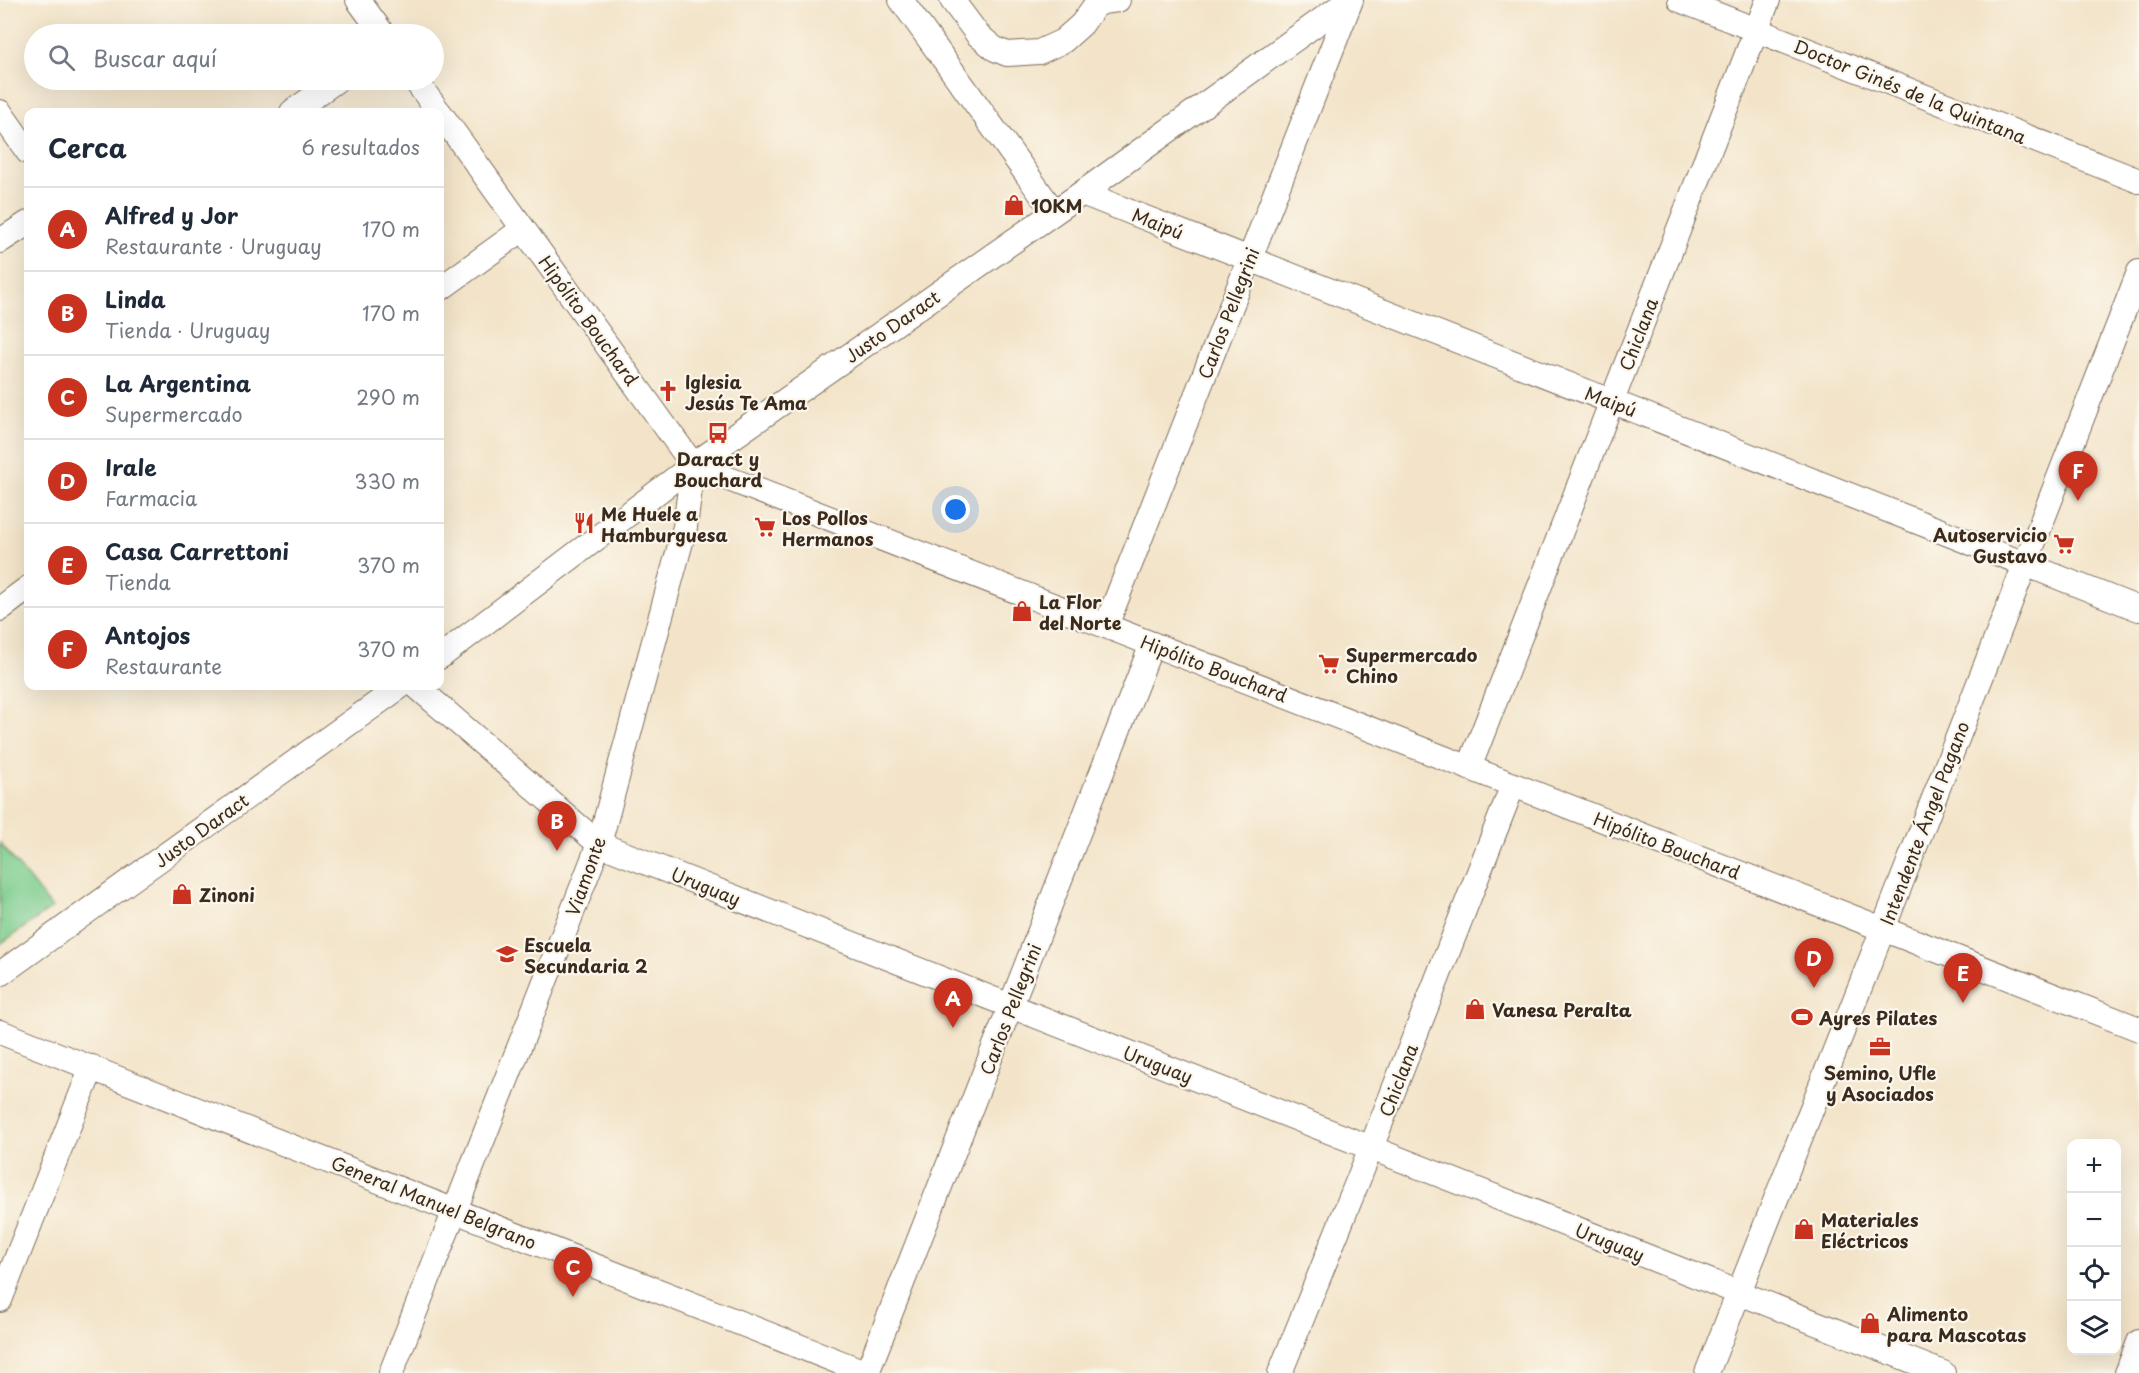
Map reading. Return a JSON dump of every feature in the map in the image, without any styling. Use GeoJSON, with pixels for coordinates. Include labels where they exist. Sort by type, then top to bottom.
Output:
{"type":"FeatureCollection","features":[{"type":"Feature","properties":{"kind":"street"},"geometry":{"type":"LineString","coordinates":[[358,0],[376,24]]}},
{"type":"Feature","properties":{"kind":"street"},"geometry":{"type":"LineString","coordinates":[[901,0],[1054,212]]}},
{"type":"Feature","properties":{"kind":"street"},"geometry":{"type":"LineString","coordinates":[[952,0],[978,36],[995,49],[1007,54],[1038,52],[1063,40],[1082,24],[1094,7],[1102,2],[1118,0]]}},
{"type":"Feature","properties":{"kind":"street","name":"Justo Daract"},"geometry":{"type":"LineString","coordinates":[[444,654],[693,465],[1082,193],[1350,0]]}},
{"type":"Feature","properties":{"kind":"street","name":"Carlos Pellegrini"},"geometry":{"type":"LineString","coordinates":[[1106,626],[1350,0]]}},
{"type":"Feature","properties":{"kind":"street","name":"Doctor Ginés de la Quintana"},"geometry":{"type":"LineString","coordinates":[[1680,0],[2139,181]]}},
{"type":"Feature","properties":{"kind":"street","name":"Chiclana"},"geometry":{"type":"LineString","coordinates":[[1469,768],[1768,0]]}},
{"type":"Feature","properties":{"kind":"street"},"geometry":{"type":"LineString","coordinates":[[298,108],[323,90]]}},
{"type":"Feature","properties":{"kind":"street","name":"Hipólito Bouchard"},"geometry":{"type":"LineString","coordinates":[[422,90],[435,108]]}},
{"type":"Feature","properties":{"kind":"street"},"geometry":{"type":"LineString","coordinates":[[0,112],[24,146]]}},
{"type":"Feature","properties":{"kind":"street","name":"Hipólito Bouchard"},"geometry":{"type":"LineString","coordinates":[[444,120],[693,465],[2139,1029]]}},
{"type":"Feature","properties":{"kind":"street","name":"Maipú"},"geometry":{"type":"LineString","coordinates":[[1082,193],[2139,609]]}},
{"type":"Feature","properties":{"kind":"street"},"geometry":{"type":"LineString","coordinates":[[0,241],[24,226]]}},
{"type":"Feature","properties":{"kind":"street"},"geometry":{"type":"LineString","coordinates":[[444,286],[523,228]]}},
{"type":"Feature","properties":{"kind":"street","name":"Intendente Ángel Pagano"},"geometry":{"type":"LineString","coordinates":[[1707,1373],[2139,272]]}},
{"type":"Feature","properties":{"kind":"street","name":"Viamonte"},"geometry":{"type":"LineString","coordinates":[[391,1373],[598,844],[685,527],[693,465]]}},
{"type":"Feature","properties":{"kind":"street"},"geometry":{"type":"LineString","coordinates":[[0,609],[24,591]]}},
{"type":"Feature","properties":{"kind":"street","name":"Carlos Pellegrini"},"geometry":{"type":"LineString","coordinates":[[867,1373],[1152,644]]}},
{"type":"Feature","properties":{"kind":"street","name":"Justo Daract"},"geometry":{"type":"LineString","coordinates":[[0,974],[395,690]]}},
{"type":"Feature","properties":{"kind":"street","name":"Uruguay"},"geometry":{"type":"LineString","coordinates":[[421,690],[598,844],[1943,1373]]}},
{"type":"Feature","properties":{"kind":"street","name":"Chiclana"},"geometry":{"type":"LineString","coordinates":[[1280,1373],[1513,785]]}},
{"type":"Feature","properties":{"kind":"street","name":"General Manuel Belgrano"},"geometry":{"type":"LineString","coordinates":[[0,1032],[455,1210],[814,1363],[867,1373]]}},
{"type":"Feature","properties":{"kind":"street"},"geometry":{"type":"LineString","coordinates":[[0,1300],[92,1067]]}},
{"type":"Feature","properties":{"kind":"street"},"geometry":{"type":"LineString","coordinates":[[2127,1373],[2139,1342]]}},
{"type":"Feature","properties":{"kind":"green space"},"geometry":{"type":"Polygon","coordinates":[[[0,843],[52,908],[0,944],[0,843]]]}},
{"type":"Feature","properties":{"kind":"place","name":"10KM"},"geometry":{"type":"Point","coordinates":[1014,205]}},
{"type":"Feature","properties":{"kind":"place","name":"Iglesia Jesús Te Ama"},"geometry":{"type":"Point","coordinates":[668,391]}},
{"type":"Feature","properties":{"kind":"place","name":"Daract y Bouchard"},"geometry":{"type":"Point","coordinates":[718,433]}},
{"type":"Feature","properties":{"kind":"place","name":"Antojos"},"geometry":{"type":"Point","coordinates":[2078,501]}},
{"type":"Feature","properties":{"kind":"place","name":"Me Huele a Hamburguesa"},"geometry":{"type":"Point","coordinates":[584,523]}},
{"type":"Feature","properties":{"kind":"place","name":"Los Pollos Hermanos"},"geometry":{"type":"Point","coordinates":[765,527]}},
{"type":"Feature","properties":{"kind":"place","name":"Autoservicio Gustavo"},"geometry":{"type":"Point","coordinates":[2064,544]}},
{"type":"Feature","properties":{"kind":"place","name":"La Flor del Norte"},"geometry":{"type":"Point","coordinates":[1022,611]}},
{"type":"Feature","properties":{"kind":"place","name":"Supermercado Chino"},"geometry":{"type":"Point","coordinates":[1329,664]}},
{"type":"Feature","properties":{"kind":"place","name":"Linda"},"geometry":{"type":"Point","coordinates":[557,851]}},
{"type":"Feature","properties":{"kind":"place","name":"Zinoni"},"geometry":{"type":"Point","coordinates":[182,894]}},
{"type":"Feature","properties":{"kind":"place","name":"Escuela Secundaria 2"},"geometry":{"type":"Point","coordinates":[507,954]}},
{"type":"Feature","properties":{"kind":"place","name":"Irale"},"geometry":{"type":"Point","coordinates":[1814,988]}},
{"type":"Feature","properties":{"kind":"place","name":"Casa Carrettoni"},"geometry":{"type":"Point","coordinates":[1963,1003]}},
{"type":"Feature","properties":{"kind":"place","name":"Vanesa Peralta"},"geometry":{"type":"Point","coordinates":[1475,1009]}},
{"type":"Feature","properties":{"kind":"place","name":"Ayres Pilates"},"geometry":{"type":"Point","coordinates":[1802,1017]}},
{"type":"Feature","properties":{"kind":"place","name":"Alfred y Jor"},"geometry":{"type":"Point","coordinates":[953,1028]}},
{"type":"Feature","properties":{"kind":"place","name":"Semino, Ufle y Asociados"},"geometry":{"type":"Point","coordinates":[1880,1047]}},
{"type":"Feature","properties":{"kind":"place","name":"Materiales Eléctricos"},"geometry":{"type":"Point","coordinates":[1804,1229]}},
{"type":"Feature","properties":{"kind":"place","name":"La Argentina"},"geometry":{"type":"Point","coordinates":[573,1297]}},
{"type":"Feature","properties":{"kind":"place","name":"Alimento para Mascotas"},"geometry":{"type":"Point","coordinates":[1870,1323]}}]}
